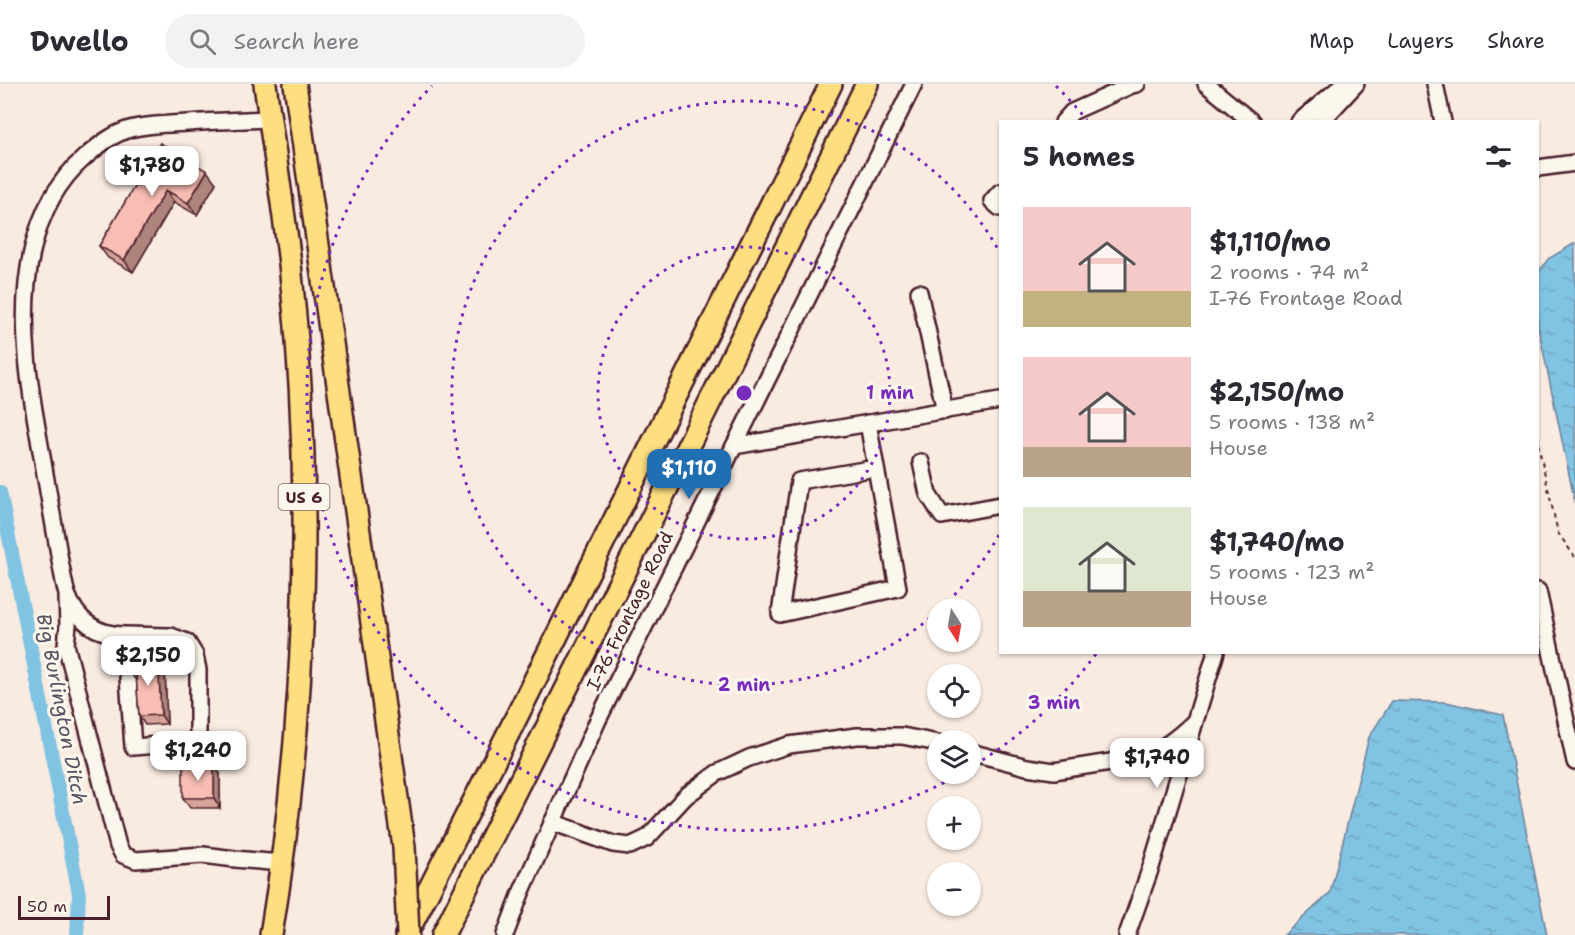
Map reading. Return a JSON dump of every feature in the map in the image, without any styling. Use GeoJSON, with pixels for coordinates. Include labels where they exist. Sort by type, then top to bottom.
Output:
{"type":"FeatureCollection","features":[{"type":"Feature","properties":{"kind":"highway","name":"US 6"},"geometry":{"type":"LineString","coordinates":[[265,84],[290,264],[304,493],[302,629],[293,763],[271,935]]}},
{"type":"Feature","properties":{"kind":"highway","name":"US 6"},"geometry":{"type":"LineString","coordinates":[[295,84],[404,847],[407,935]]}},
{"type":"Feature","properties":{"kind":"highway"},"geometry":{"type":"LineString","coordinates":[[407,935],[831,84]]}},
{"type":"Feature","properties":{"kind":"highway"},"geometry":{"type":"LineString","coordinates":[[444,935],[867,84]]}},
{"type":"Feature","properties":{"kind":"highway"},"geometry":{"type":"LineString","coordinates":[[270,119],[300,116]]}},
{"type":"Feature","properties":{"kind":"street","name":"I-76 Frontage Road"},"geometry":{"type":"LineString","coordinates":[[505,935],[521,893],[598,720],[914,84]]}},
{"type":"Feature","properties":{"kind":"street"},"geometry":{"type":"LineString","coordinates":[[1065,120],[1072,112],[1137,84]]}},
{"type":"Feature","properties":{"kind":"street"},"geometry":{"type":"LineString","coordinates":[[1206,84],[1250,120]]}},
{"type":"Feature","properties":{"kind":"street"},"geometry":{"type":"LineString","coordinates":[[1301,120],[1344,84]]}},
{"type":"Feature","properties":{"kind":"street"},"geometry":{"type":"LineString","coordinates":[[1323,120],[1356,84]]}},
{"type":"Feature","properties":{"kind":"street"},"geometry":{"type":"LineString","coordinates":[[1435,84],[1443,120]]}},
{"type":"Feature","properties":{"kind":"street"},"geometry":{"type":"LineString","coordinates":[[270,119],[152,125],[129,129],[93,150],[61,183],[42,219],[34,244],[25,302],[30,382],[67,594],[66,645],[118,846],[123,855],[136,860],[203,855],[281,863]]}},
{"type":"Feature","properties":{"kind":"street"},"geometry":{"type":"LineString","coordinates":[[1539,168],[1575,162]]}},
{"type":"Feature","properties":{"kind":"street"},"geometry":{"type":"LineString","coordinates":[[999,193],[992,201],[999,207]]}},
{"type":"Feature","properties":{"kind":"street"},"geometry":{"type":"LineString","coordinates":[[919,292],[945,411]]}},
{"type":"Feature","properties":{"kind":"street"},"geometry":{"type":"LineString","coordinates":[[734,446],[999,401]]}},
{"type":"Feature","properties":{"kind":"street"},"geometry":{"type":"LineString","coordinates":[[868,423],[898,588],[780,614],[799,482],[876,468]]}},
{"type":"Feature","properties":{"kind":"street"},"geometry":{"type":"LineString","coordinates":[[921,462],[928,494],[942,516],[999,505]]}},
{"type":"Feature","properties":{"kind":"street"},"geometry":{"type":"LineString","coordinates":[[67,594],[77,613],[89,627],[105,633],[171,636],[187,642],[195,655],[198,670],[198,742],[133,747],[125,635]]}},
{"type":"Feature","properties":{"kind":"street"},"geometry":{"type":"LineString","coordinates":[[1539,596],[1575,762]]}},
{"type":"Feature","properties":{"kind":"street"},"geometry":{"type":"LineString","coordinates":[[1127,935],[1151,867],[1215,654]]}},
{"type":"Feature","properties":{"kind":"street"},"geometry":{"type":"LineString","coordinates":[[981,755],[1027,767],[1054,771],[1142,757],[1175,740],[1195,721]]}},
{"type":"Feature","properties":{"kind":"street"},"geometry":{"type":"LineString","coordinates":[[552,822],[613,844],[630,846],[646,838],[686,796],[717,773],[749,758],[789,745],[856,736],[902,736],[927,741]]}},
{"type":"Feature","properties":{"kind":"street"},"geometry":{"type":"LineString","coordinates":[[1142,757],[1162,760],[1180,770]]}},
{"type":"Feature","properties":{"kind":"path"},"geometry":{"type":"LineString","coordinates":[[1539,448],[1558,533],[1575,557]]}},
{"type":"Feature","properties":{"kind":"water"},"geometry":{"type":"Polygon","coordinates":[[[1575,243],[1575,503],[1539,331],[1539,272],[1548,259],[1575,243]]]}},
{"type":"Feature","properties":{"kind":"water"},"geometry":{"type":"Polygon","coordinates":[[[1392,701],[1446,702],[1503,715],[1547,935],[1284,935],[1330,893],[1369,737],[1392,701]]]}},
{"type":"Feature","properties":{"kind":"building"},"geometry":{"type":"Polygon","coordinates":[[[160,143],[207,171],[188,203],[166,190],[124,260],[99,246],[160,143]]]}},
{"type":"Feature","properties":{"kind":"building"},"geometry":{"type":"Polygon","coordinates":[[[158,659],[161,715],[139,716],[136,674],[132,675],[131,662],[158,659]]]}},
{"type":"Feature","properties":{"kind":"building"},"geometry":{"type":"Polygon","coordinates":[[[183,765],[214,765],[214,798],[183,798],[183,765]]]}},
{"type":"Feature","properties":{"kind":"waterway","name":"Big Burlington Ditch"},"geometry":{"type":"LineString","coordinates":[[0,492],[79,894],[77,935]]}}]}
